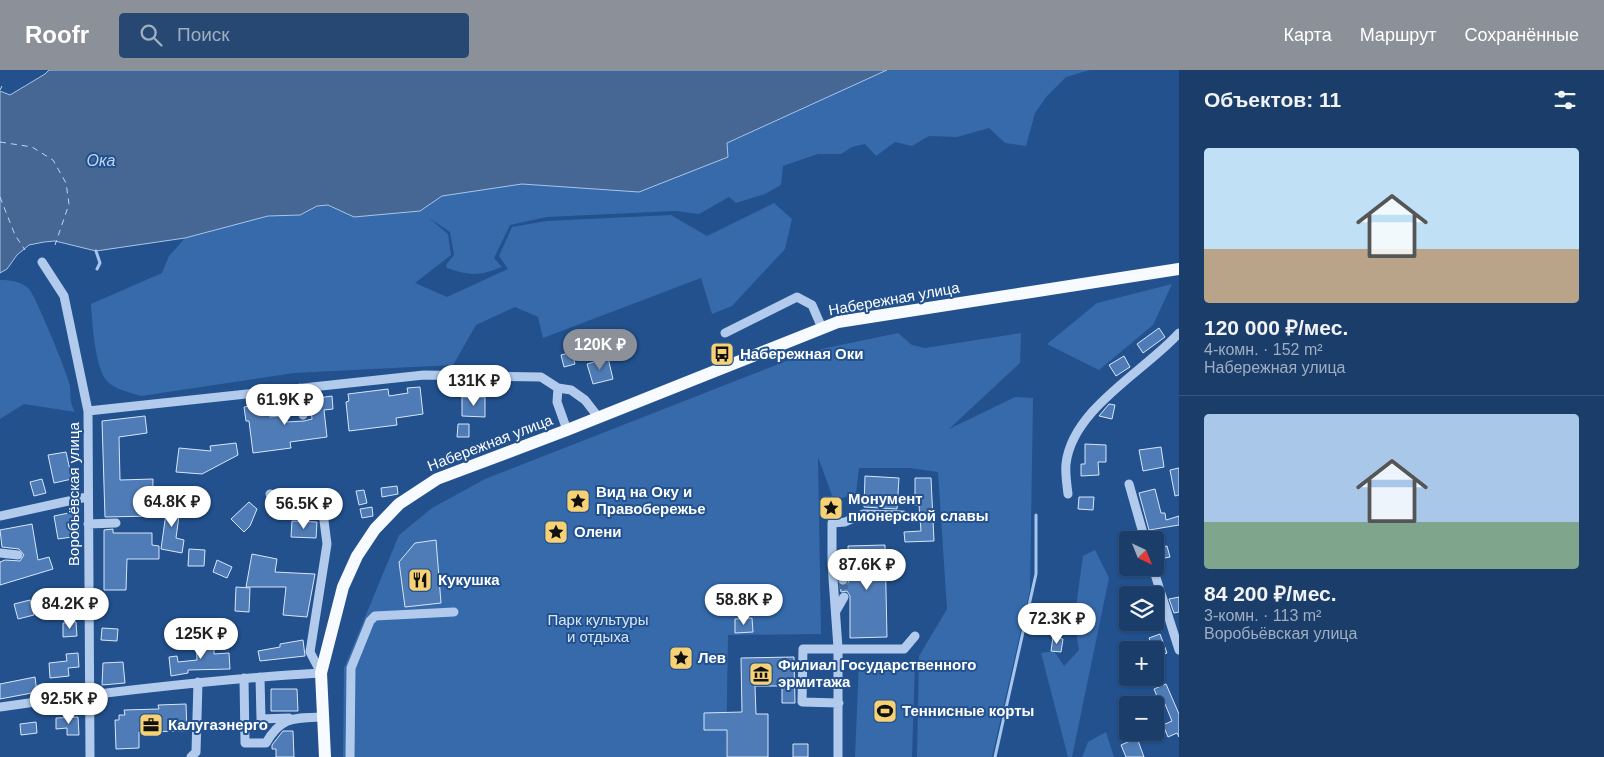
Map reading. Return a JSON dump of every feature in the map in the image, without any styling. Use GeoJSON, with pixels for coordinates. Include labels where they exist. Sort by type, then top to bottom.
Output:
{"type":"FeatureCollection","features":[{"type":"Feature","properties":{"kind":"main road","name":"Набережная улица"},"geometry":{"type":"LineString","coordinates":[[325,757],[321,673],[341,594],[350,571],[375,529],[399,504],[437,479],[599,418],[838,322],[1179,269]]}},
{"type":"Feature","properties":{"kind":"street","name":"Воробьёвская улица"},"geometry":{"type":"LineString","coordinates":[[42,262],[64,296],[88,410],[87,497],[90,757]]}},
{"type":"Feature","properties":{"kind":"street"},"geometry":{"type":"LineString","coordinates":[[724,333],[797,297],[812,305],[822,328]]}},
{"type":"Feature","properties":{"kind":"street"},"geometry":{"type":"LineString","coordinates":[[1068,494],[1066,463],[1076,434],[1107,396],[1166,347],[1179,333]]}},
{"type":"Feature","properties":{"kind":"street"},"geometry":{"type":"LineString","coordinates":[[88,410],[424,376],[541,377],[558,388],[571,390],[586,400],[599,418]]}},
{"type":"Feature","properties":{"kind":"street"},"geometry":{"type":"LineString","coordinates":[[300,388],[303,415]]}},
{"type":"Feature","properties":{"kind":"street"},"geometry":{"type":"LineString","coordinates":[[558,388],[557,402],[567,430]]}},
{"type":"Feature","properties":{"kind":"street"},"geometry":{"type":"LineString","coordinates":[[1129,484],[1143,531]]}},
{"type":"Feature","properties":{"kind":"street"},"geometry":{"type":"LineString","coordinates":[[0,707],[198,682],[321,673],[310,652],[327,544],[322,505],[270,494]]}},
{"type":"Feature","properties":{"kind":"street"},"geometry":{"type":"LineString","coordinates":[[0,516],[87,497]]}},
{"type":"Feature","properties":{"kind":"street"},"geometry":{"type":"LineString","coordinates":[[838,757],[838,648],[832,564],[832,523],[845,522],[864,514],[903,515]]}},
{"type":"Feature","properties":{"kind":"street"},"geometry":{"type":"LineString","coordinates":[[88,524],[116,523]]}},
{"type":"Feature","properties":{"kind":"street"},"geometry":{"type":"LineString","coordinates":[[0,553],[18,555]]}},
{"type":"Feature","properties":{"kind":"street"},"geometry":{"type":"LineString","coordinates":[[832,564],[843,576],[843,580]]}},
{"type":"Feature","properties":{"kind":"street"},"geometry":{"type":"LineString","coordinates":[[1156,576],[1178,645]]}},
{"type":"Feature","properties":{"kind":"street"},"geometry":{"type":"LineString","coordinates":[[836,611],[844,598]]}},
{"type":"Feature","properties":{"kind":"street"},"geometry":{"type":"LineString","coordinates":[[350,757],[351,668],[370,621],[375,616],[454,612]]}},
{"type":"Feature","properties":{"kind":"street"},"geometry":{"type":"LineString","coordinates":[[839,703],[802,702],[803,648],[904,648],[915,636]]}},
{"type":"Feature","properties":{"kind":"street"},"geometry":{"type":"LineString","coordinates":[[260,677],[261,719],[323,716]]}},
{"type":"Feature","properties":{"kind":"street"},"geometry":{"type":"LineString","coordinates":[[244,678],[245,743],[266,743],[274,729],[290,718]]}},
{"type":"Feature","properties":{"kind":"street"},"geometry":{"type":"LineString","coordinates":[[191,757],[196,752],[198,682]]}},
{"type":"Feature","properties":{"kind":"green space"},"geometry":{"type":"Polygon","coordinates":[[[887,70],[1090,70],[1066,77],[1047,96],[1035,113],[1026,146],[1005,143],[989,128],[957,137],[929,136],[912,146],[895,142],[876,156],[865,144],[852,147],[841,154],[818,154],[783,166],[781,185],[765,194],[736,203],[729,197],[699,214],[676,211],[547,217],[510,225],[494,258],[502,267],[487,272],[468,274],[447,268],[446,265],[454,255],[450,232],[429,218],[448,234],[451,255],[415,283],[447,297],[508,269],[499,256],[512,227],[546,221],[671,215],[707,236],[774,203],[792,219],[785,249],[732,306],[712,314],[701,278],[543,338],[538,317],[515,307],[476,325],[453,365],[294,373],[141,396],[114,386],[106,380],[102,373],[95,344],[91,304],[162,273],[169,256],[185,238],[268,216],[300,215],[317,206],[328,205],[354,217],[420,211],[442,196],[522,184],[639,192],[727,143],[887,70]]]}},
{"type":"Feature","properties":{"kind":"green space"},"geometry":{"type":"Polygon","coordinates":[[[0,280],[22,284],[33,295],[64,367],[70,386],[71,402],[75,412],[24,404],[0,419],[0,280]]]}},
{"type":"Feature","properties":{"kind":"green space"},"geometry":{"type":"Polygon","coordinates":[[[1172,284],[1153,325],[1099,370],[1047,344],[1097,303],[1172,284]]]}},
{"type":"Feature","properties":{"kind":"green space","name":"Парк культуры и отдыха"},"geometry":{"type":"Polygon","coordinates":[[[898,333],[912,345],[925,348],[1021,333],[1020,363],[949,429],[1015,397],[1033,398],[1030,590],[992,757],[917,757],[919,656],[947,609],[938,472],[910,468],[859,468],[856,493],[834,501],[818,457],[821,634],[728,635],[726,757],[343,757],[344,668],[399,535],[432,508],[485,479],[812,351],[898,333]]]}},
{"type":"Feature","properties":{"kind":"green space"},"geometry":{"type":"Polygon","coordinates":[[[1095,550],[1109,578],[1072,757],[1068,757],[1041,653],[1054,651],[1064,666],[1079,650],[1074,621],[1083,556],[1095,550]]]}},
{"type":"Feature","properties":{"kind":"green space","name":"Теннисные корты"},"geometry":{"type":"Polygon","coordinates":[[[859,662],[915,664],[912,757],[855,757],[859,662]]]}},
{"type":"Feature","properties":{"kind":"green space"},"geometry":{"type":"Polygon","coordinates":[[[1106,732],[1114,757],[1082,757],[1088,742],[1106,732]]]}},
{"type":"Feature","properties":{"kind":"water","name":"Ока"},"geometry":{"type":"Polygon","coordinates":[[[49,70],[887,70],[727,143],[728,157],[639,192],[522,184],[442,196],[420,211],[354,217],[328,205],[317,206],[300,215],[268,216],[185,238],[96,251],[55,241],[29,245],[17,255],[7,269],[0,273],[0,91],[10,95],[49,70]]]}},
{"type":"Feature","properties":{"kind":"building"},"geometry":{"type":"Polygon","coordinates":[[[1159,328],[1165,337],[1143,353],[1137,344],[1159,328]]]}},
{"type":"Feature","properties":{"kind":"building"},"geometry":{"type":"Polygon","coordinates":[[[572,352],[575,364],[564,367],[561,355],[572,352]]]}},
{"type":"Feature","properties":{"kind":"building"},"geometry":{"type":"Polygon","coordinates":[[[1124,356],[1130,367],[1116,376],[1109,365],[1124,356]]]}},
{"type":"Feature","properties":{"kind":"building"},"geometry":{"type":"Polygon","coordinates":[[[608,358],[613,379],[593,384],[587,364],[608,358]]]}},
{"type":"Feature","properties":{"kind":"building"},"geometry":{"type":"Polygon","coordinates":[[[420,387],[423,414],[396,418],[397,425],[349,431],[346,402],[349,401],[348,394],[388,389],[389,396],[408,393],[407,388],[420,387]]]}},
{"type":"Feature","properties":{"kind":"building"},"geometry":{"type":"Polygon","coordinates":[[[332,396],[333,409],[324,410],[327,437],[290,442],[291,448],[253,453],[249,421],[246,421],[244,407],[268,403],[270,417],[286,415],[287,422],[304,421],[312,419],[310,399],[332,396]]]}},
{"type":"Feature","properties":{"kind":"building"},"geometry":{"type":"Polygon","coordinates":[[[462,397],[485,397],[485,417],[462,416],[462,397]]]}},
{"type":"Feature","properties":{"kind":"building"},"geometry":{"type":"Polygon","coordinates":[[[1109,404],[1115,405],[1112,419],[1099,416],[1109,404]]]}},
{"type":"Feature","properties":{"kind":"building"},"geometry":{"type":"Polygon","coordinates":[[[145,416],[147,433],[119,437],[120,480],[153,479],[152,516],[105,517],[102,421],[145,416]]]}},
{"type":"Feature","properties":{"kind":"building"},"geometry":{"type":"Polygon","coordinates":[[[458,424],[469,424],[469,437],[457,437],[458,424]]]}},
{"type":"Feature","properties":{"kind":"building"},"geometry":{"type":"Polygon","coordinates":[[[236,443],[238,455],[202,474],[176,472],[179,448],[211,451],[210,446],[236,443]]]}},
{"type":"Feature","properties":{"kind":"building"},"geometry":{"type":"Polygon","coordinates":[[[1085,444],[1106,445],[1106,462],[1098,462],[1099,475],[1081,476],[1081,464],[1085,464],[1085,444]]]}},
{"type":"Feature","properties":{"kind":"building"},"geometry":{"type":"Polygon","coordinates":[[[1161,447],[1164,467],[1143,471],[1139,450],[1161,447]]]}},
{"type":"Feature","properties":{"kind":"building"},"geometry":{"type":"Polygon","coordinates":[[[66,452],[72,479],[54,483],[48,455],[66,452]]]}},
{"type":"Feature","properties":{"kind":"building"},"geometry":{"type":"Polygon","coordinates":[[[1179,468],[1179,495],[1175,496],[1170,470],[1179,468]]]}},
{"type":"Feature","properties":{"kind":"building"},"geometry":{"type":"Polygon","coordinates":[[[865,476],[899,478],[897,509],[864,507],[865,476]]]}},
{"type":"Feature","properties":{"kind":"building"},"geometry":{"type":"Polygon","coordinates":[[[915,478],[931,478],[934,541],[905,542],[904,532],[921,531],[919,505],[915,505],[915,478]]]}},
{"type":"Feature","properties":{"kind":"building"},"geometry":{"type":"Polygon","coordinates":[[[42,479],[46,493],[34,496],[30,482],[42,479]]]}},
{"type":"Feature","properties":{"kind":"building"},"geometry":{"type":"Polygon","coordinates":[[[397,486],[398,494],[382,497],[381,488],[397,486]]]}},
{"type":"Feature","properties":{"kind":"building"},"geometry":{"type":"Polygon","coordinates":[[[1155,489],[1161,513],[1165,513],[1166,520],[1179,516],[1179,525],[1149,530],[1139,493],[1155,489]]]}},
{"type":"Feature","properties":{"kind":"building"},"geometry":{"type":"Polygon","coordinates":[[[364,490],[367,503],[359,505],[356,491],[364,490]]]}},
{"type":"Feature","properties":{"kind":"building"},"geometry":{"type":"Polygon","coordinates":[[[1079,497],[1094,497],[1093,510],[1078,509],[1079,497]]]}},
{"type":"Feature","properties":{"kind":"building"},"geometry":{"type":"Polygon","coordinates":[[[168,499],[181,501],[176,538],[184,540],[182,553],[161,549],[168,499]]]}},
{"type":"Feature","properties":{"kind":"building"},"geometry":{"type":"Polygon","coordinates":[[[249,502],[257,509],[250,526],[244,532],[231,519],[249,502]]]}},
{"type":"Feature","properties":{"kind":"building"},"geometry":{"type":"Polygon","coordinates":[[[372,507],[373,516],[362,518],[360,509],[372,507]]]}},
{"type":"Feature","properties":{"kind":"building"},"geometry":{"type":"Polygon","coordinates":[[[78,511],[79,536],[58,539],[54,516],[78,511]]]}},
{"type":"Feature","properties":{"kind":"building"},"geometry":{"type":"Polygon","coordinates":[[[292,521],[317,522],[316,538],[291,537],[292,521]]]}},
{"type":"Feature","properties":{"kind":"building"},"geometry":{"type":"Polygon","coordinates":[[[32,524],[38,560],[49,557],[53,569],[0,585],[0,562],[5,560],[20,561],[24,555],[19,549],[2,547],[0,530],[32,524]]]}},
{"type":"Feature","properties":{"kind":"building"},"geometry":{"type":"Polygon","coordinates":[[[113,529],[113,533],[152,533],[152,545],[159,546],[159,559],[127,559],[126,590],[104,590],[104,530],[113,529]]]}},
{"type":"Feature","properties":{"kind":"building","name":"Кукушка"},"geometry":{"type":"Polygon","coordinates":[[[436,540],[441,603],[405,607],[399,562],[415,543],[436,540]]]}},
{"type":"Feature","properties":{"kind":"building"},"geometry":{"type":"Polygon","coordinates":[[[885,545],[887,637],[850,638],[850,596],[847,591],[841,592],[840,586],[847,585],[849,580],[848,546],[885,545]]]}},
{"type":"Feature","properties":{"kind":"building"},"geometry":{"type":"Polygon","coordinates":[[[1164,546],[1167,546],[1170,557],[1164,558],[1164,546]]]}},
{"type":"Feature","properties":{"kind":"building"},"geometry":{"type":"Polygon","coordinates":[[[189,549],[205,550],[204,566],[188,566],[189,549]]]}},
{"type":"Feature","properties":{"kind":"building"},"geometry":{"type":"Polygon","coordinates":[[[252,554],[277,559],[275,572],[315,574],[307,617],[283,615],[286,587],[246,587],[252,554]]]}},
{"type":"Feature","properties":{"kind":"building"},"geometry":{"type":"Polygon","coordinates":[[[217,560],[232,567],[227,578],[213,572],[217,560]]]}},
{"type":"Feature","properties":{"kind":"building"},"geometry":{"type":"Polygon","coordinates":[[[236,587],[250,588],[249,612],[235,611],[236,587]]]}},
{"type":"Feature","properties":{"kind":"building"},"geometry":{"type":"Polygon","coordinates":[[[1179,597],[1179,612],[1174,613],[1169,599],[1179,597]]]}},
{"type":"Feature","properties":{"kind":"building"},"geometry":{"type":"Polygon","coordinates":[[[30,600],[34,615],[18,619],[14,604],[30,600]]]}},
{"type":"Feature","properties":{"kind":"building"},"geometry":{"type":"Polygon","coordinates":[[[752,618],[753,632],[735,633],[735,619],[752,618]]]}},
{"type":"Feature","properties":{"kind":"building"},"geometry":{"type":"Polygon","coordinates":[[[76,622],[77,636],[63,637],[63,623],[76,622]]]}},
{"type":"Feature","properties":{"kind":"building"},"geometry":{"type":"Polygon","coordinates":[[[102,628],[118,629],[117,641],[101,640],[102,628]]]}},
{"type":"Feature","properties":{"kind":"building"},"geometry":{"type":"Polygon","coordinates":[[[1160,634],[1163,641],[1150,641],[1149,638],[1160,634]]]}},
{"type":"Feature","properties":{"kind":"building"},"geometry":{"type":"Polygon","coordinates":[[[1053,637],[1063,639],[1061,652],[1051,651],[1053,637]]]}},
{"type":"Feature","properties":{"kind":"building"},"geometry":{"type":"Polygon","coordinates":[[[196,639],[214,639],[214,654],[229,653],[230,669],[188,670],[188,673],[171,676],[169,657],[177,656],[178,662],[197,660],[196,639]]]}},
{"type":"Feature","properties":{"kind":"building"},"geometry":{"type":"Polygon","coordinates":[[[303,640],[305,656],[260,661],[258,651],[280,647],[280,644],[303,640]]]}},
{"type":"Feature","properties":{"kind":"building"},"geometry":{"type":"Polygon","coordinates":[[[78,653],[79,667],[68,668],[69,676],[50,678],[49,663],[67,661],[66,654],[78,653]]]}},
{"type":"Feature","properties":{"kind":"building"},"geometry":{"type":"Polygon","coordinates":[[[794,657],[795,703],[782,703],[782,686],[755,686],[756,714],[768,714],[768,757],[727,757],[727,730],[704,730],[704,713],[742,712],[741,658],[794,657]]]}},
{"type":"Feature","properties":{"kind":"building"},"geometry":{"type":"Polygon","coordinates":[[[123,662],[125,683],[102,685],[103,663],[123,662]]]}},
{"type":"Feature","properties":{"kind":"building"},"geometry":{"type":"Polygon","coordinates":[[[35,677],[37,692],[0,699],[0,684],[35,677]]]}},
{"type":"Feature","properties":{"kind":"building"},"geometry":{"type":"Polygon","coordinates":[[[1166,684],[1179,714],[1179,737],[1177,733],[1168,737],[1164,727],[1164,725],[1172,721],[1164,704],[1164,696],[1157,696],[1154,689],[1166,684]]]}},
{"type":"Feature","properties":{"kind":"building"},"geometry":{"type":"Polygon","coordinates":[[[271,689],[297,689],[298,711],[271,711],[271,689]]]}},
{"type":"Feature","properties":{"kind":"building","name":"Калугаэнерго"},"geometry":{"type":"Polygon","coordinates":[[[186,704],[187,731],[139,732],[139,748],[116,749],[115,720],[119,720],[119,715],[125,715],[124,710],[159,709],[158,705],[186,704]]]}},
{"type":"Feature","properties":{"kind":"building"},"geometry":{"type":"Polygon","coordinates":[[[78,717],[79,735],[67,735],[67,728],[56,729],[56,718],[78,717]]]}},
{"type":"Feature","properties":{"kind":"building"},"geometry":{"type":"Polygon","coordinates":[[[36,722],[37,733],[21,735],[20,724],[36,722]]]}},
{"type":"Feature","properties":{"kind":"building"},"geometry":{"type":"Polygon","coordinates":[[[283,731],[293,731],[294,757],[276,757],[276,749],[272,749],[272,745],[283,731]]]}},
{"type":"Feature","properties":{"kind":"building"},"geometry":{"type":"Polygon","coordinates":[[[1130,741],[1138,741],[1144,757],[1126,757],[1121,745],[1130,741]]]}},
{"type":"Feature","properties":{"kind":"building"},"geometry":{"type":"Polygon","coordinates":[[[793,744],[808,744],[808,757],[793,757],[793,744]]]}},
{"type":"Feature","properties":{"kind":"waterway"},"geometry":{"type":"LineString","coordinates":[[96,251],[100,263],[97,269]]}},
{"type":"Feature","properties":{"kind":"waterway"},"geometry":{"type":"LineString","coordinates":[[995,757],[1036,574],[1036,515]]}},
{"type":"Feature","properties":{"kind":"ferry route"},"geometry":{"type":"LineString","coordinates":[[0,90],[2,86]]}},
{"type":"Feature","properties":{"kind":"ferry route"},"geometry":{"type":"LineString","coordinates":[[0,142],[32,147],[53,160],[66,183],[69,204],[55,245]]}},
{"type":"Feature","properties":{"kind":"ferry route"},"geometry":{"type":"LineString","coordinates":[[0,197],[15,235],[25,250]]}},
{"type":"Feature","properties":{"kind":"tunnel"},"geometry":{"type":"LineString","coordinates":[[843,580],[844,597]]}},
{"type":"Feature","properties":{"kind":"place","name":"Набережная Оки"},"geometry":{"type":"Point","coordinates":[722,354]}},
{"type":"Feature","properties":{"kind":"place","name":"Вид на Оку и Правобережье"},"geometry":{"type":"Point","coordinates":[578,501]}},
{"type":"Feature","properties":{"kind":"place","name":"Монумент пионерской славы"},"geometry":{"type":"Point","coordinates":[831,508]}},
{"type":"Feature","properties":{"kind":"place","name":"Олени"},"geometry":{"type":"Point","coordinates":[556,532]}},
{"type":"Feature","properties":{"kind":"place","name":"Кукушка"},"geometry":{"type":"Point","coordinates":[420,580]}},
{"type":"Feature","properties":{"kind":"place","name":"Лев"},"geometry":{"type":"Point","coordinates":[681,658]}},
{"type":"Feature","properties":{"kind":"place","name":"Филиал Государственного эрмитажа"},"geometry":{"type":"Point","coordinates":[761,674]}},
{"type":"Feature","properties":{"kind":"place","name":"Теннисные корты"},"geometry":{"type":"Point","coordinates":[885,711]}},
{"type":"Feature","properties":{"kind":"place","name":"Калугаэнерго"},"geometry":{"type":"Point","coordinates":[151,725]}}]}
